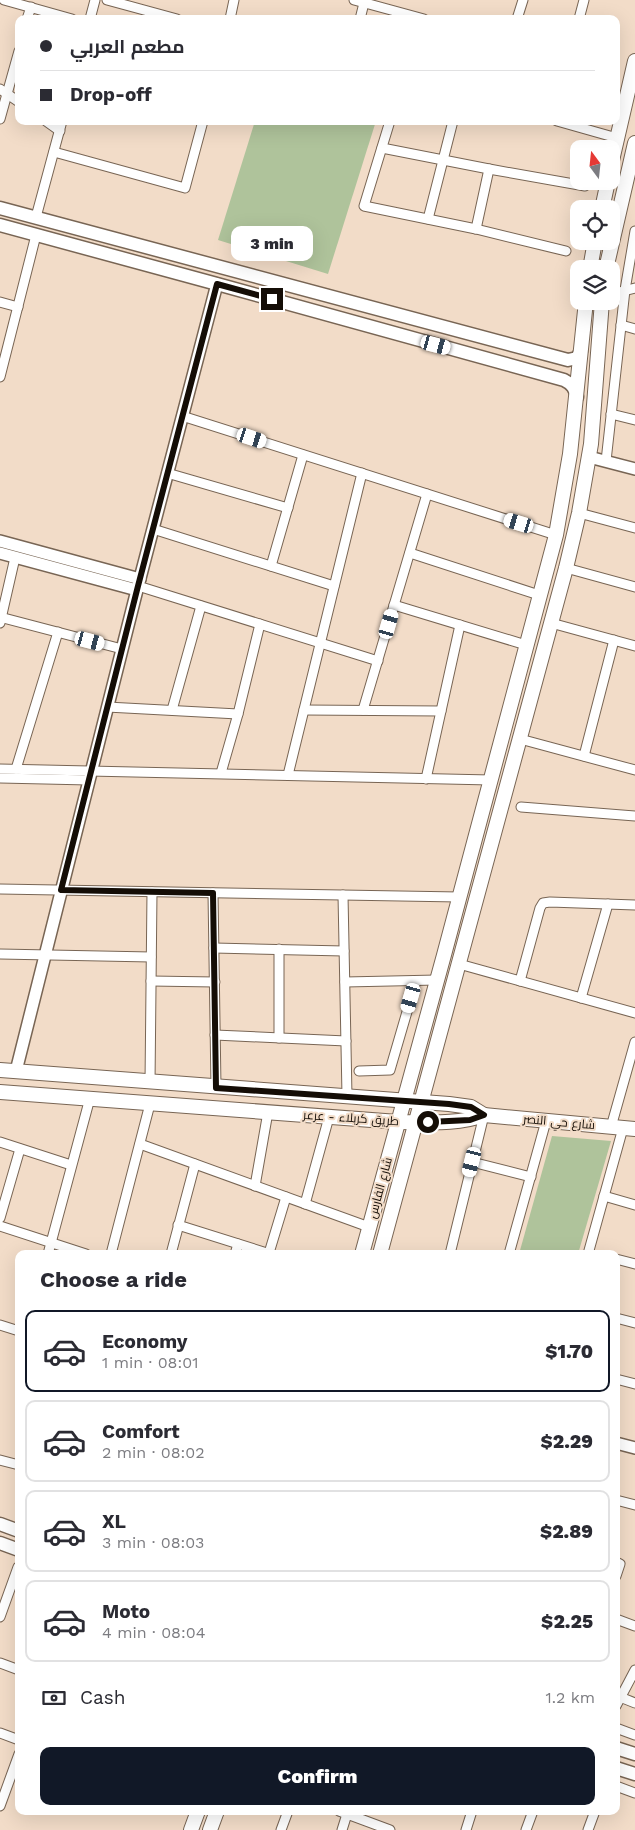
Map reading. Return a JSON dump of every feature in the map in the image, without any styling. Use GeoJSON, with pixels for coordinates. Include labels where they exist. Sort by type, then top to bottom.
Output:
{"type":"FeatureCollection","features":[{"type":"Feature","properties":{"kind":"main road"},"geometry":{"type":"LineString","coordinates":[[617,138],[635,61]]}},
{"type":"Feature","properties":{"kind":"main road"},"geometry":{"type":"LineString","coordinates":[[608,260],[634,148]]}},
{"type":"Feature","properties":{"kind":"main road"},"geometry":{"type":"LineString","coordinates":[[0,208],[568,360],[577,358],[581,351]]}},
{"type":"Feature","properties":{"kind":"main road"},"geometry":{"type":"LineString","coordinates":[[0,225],[527,370],[570,383],[574,388],[576,397]]}},
{"type":"Feature","properties":{"kind":"main road"},"geometry":{"type":"LineString","coordinates":[[138,262],[145,256],[144,246]]}},
{"type":"Feature","properties":{"kind":"main road"},"geometry":{"type":"LineString","coordinates":[[163,269],[162,258],[167,252]]}},
{"type":"Feature","properties":{"kind":"main road","name":"شارع الفارس"},"geometry":{"type":"LineString","coordinates":[[363,1250],[460,897],[556,535],[570,454],[585,310]]}},
{"type":"Feature","properties":{"kind":"main road","name":"شارع الفارس"},"geometry":{"type":"LineString","coordinates":[[381,1250],[438,1045],[566,568],[579,513],[589,457],[601,310]]}},
{"type":"Feature","properties":{"kind":"main road"},"geometry":{"type":"LineString","coordinates":[[527,370],[534,366],[536,362],[534,351]]}},
{"type":"Feature","properties":{"kind":"main road"},"geometry":{"type":"LineString","coordinates":[[421,1039],[425,1049],[432,1050],[438,1045]]}},
{"type":"Feature","properties":{"kind":"main road","name":"طريق كربلاء - عرعر"},"geometry":{"type":"LineString","coordinates":[[0,1070],[216,1088],[404,1100],[471,1107],[484,1115]]}},
{"type":"Feature","properties":{"kind":"main road"},"geometry":{"type":"LineString","coordinates":[[378,1099],[399,1091],[411,1075]]}},
{"type":"Feature","properties":{"kind":"main road","name":"طريق كربلاء - عرعر"},"geometry":{"type":"LineString","coordinates":[[0,1092],[398,1122],[470,1120],[484,1115]]}},
{"type":"Feature","properties":{"kind":"main road","name":"شارع حي النصر"},"geometry":{"type":"LineString","coordinates":[[484,1115],[623,1128]]}},
{"type":"Feature","properties":{"kind":"main road"},"geometry":{"type":"LineString","coordinates":[[380,1120],[386,1123],[389,1128],[391,1147],[401,1148],[405,1151],[406,1158]]}},
{"type":"Feature","properties":{"kind":"main road"},"geometry":{"type":"LineString","coordinates":[[0,1524],[15,1530]]}},
{"type":"Feature","properties":{"kind":"main road"},"geometry":{"type":"LineString","coordinates":[[0,1543],[15,1549]]}},
{"type":"Feature","properties":{"kind":"main road"},"geometry":{"type":"LineString","coordinates":[[620,1749],[635,1754]]}},
{"type":"Feature","properties":{"kind":"main road"},"geometry":{"type":"LineString","coordinates":[[620,1769],[635,1774]]}},
{"type":"Feature","properties":{"kind":"main road"},"geometry":{"type":"LineString","coordinates":[[191,1830],[197,1815]]}},
{"type":"Feature","properties":{"kind":"main road"},"geometry":{"type":"LineString","coordinates":[[210,1830],[216,1815]]}},
{"type":"Feature","properties":{"kind":"street"},"geometry":{"type":"LineString","coordinates":[[4,0],[58,15]]}},
{"type":"Feature","properties":{"kind":"street"},"geometry":{"type":"LineString","coordinates":[[91,15],[95,0]]}},
{"type":"Feature","properties":{"kind":"street"},"geometry":{"type":"LineString","coordinates":[[107,0],[162,15]]}},
{"type":"Feature","properties":{"kind":"street"},"geometry":{"type":"LineString","coordinates":[[231,15],[234,0]]}},
{"type":"Feature","properties":{"kind":"street"},"geometry":{"type":"LineString","coordinates":[[354,0],[364,3],[388,4],[414,15]]}},
{"type":"Feature","properties":{"kind":"street"},"geometry":{"type":"LineString","coordinates":[[518,15],[523,0]]}},
{"type":"Feature","properties":{"kind":"street"},"geometry":{"type":"LineString","coordinates":[[580,15],[584,0]]}},
{"type":"Feature","properties":{"kind":"street"},"geometry":{"type":"LineString","coordinates":[[361,15],[364,3]]}},
{"type":"Feature","properties":{"kind":"street"},"geometry":{"type":"LineString","coordinates":[[28,15],[30,7]]}},
{"type":"Feature","properties":{"kind":"street"},"geometry":{"type":"LineString","coordinates":[[0,119],[4,92],[15,62]]}},
{"type":"Feature","properties":{"kind":"street"},"geometry":{"type":"LineString","coordinates":[[4,92],[15,99]]}},
{"type":"Feature","properties":{"kind":"street"},"geometry":{"type":"LineString","coordinates":[[52,125],[60,131]]}},
{"type":"Feature","properties":{"kind":"street"},"geometry":{"type":"LineString","coordinates":[[36,217],[61,125]]}},
{"type":"Feature","properties":{"kind":"street"},"geometry":{"type":"LineString","coordinates":[[54,152],[185,188],[202,125]]}},
{"type":"Feature","properties":{"kind":"street"},"geometry":{"type":"LineString","coordinates":[[389,125],[364,206],[476,229],[566,251]]}},
{"type":"Feature","properties":{"kind":"street"},"geometry":{"type":"LineString","coordinates":[[428,219],[452,125]]}},
{"type":"Feature","properties":{"kind":"street"},"geometry":{"type":"LineString","coordinates":[[570,125],[617,138]]}},
{"type":"Feature","properties":{"kind":"street"},"geometry":{"type":"LineString","coordinates":[[382,148],[570,183]]}},
{"type":"Feature","properties":{"kind":"street"},"geometry":{"type":"LineString","coordinates":[[476,229],[489,169]]}},
{"type":"Feature","properties":{"kind":"street"},"geometry":{"type":"LineString","coordinates":[[606,461],[625,290],[635,231]]}},
{"type":"Feature","properties":{"kind":"street"},"geometry":{"type":"LineString","coordinates":[[0,377],[36,235]]}},
{"type":"Feature","properties":{"kind":"street"},"geometry":{"type":"LineString","coordinates":[[16,1071],[138,585],[217,284]]}},
{"type":"Feature","properties":{"kind":"street"},"geometry":{"type":"LineString","coordinates":[[620,291],[635,288]]}},
{"type":"Feature","properties":{"kind":"street"},"geometry":{"type":"LineString","coordinates":[[0,302],[18,307]]}},
{"type":"Feature","properties":{"kind":"street"},"geometry":{"type":"LineString","coordinates":[[621,326],[635,329]]}},
{"type":"Feature","properties":{"kind":"street"},"geometry":{"type":"LineString","coordinates":[[611,414],[635,420]]}},
{"type":"Feature","properties":{"kind":"street"},"geometry":{"type":"LineString","coordinates":[[182,416],[556,535]]}},
{"type":"Feature","properties":{"kind":"street"},"geometry":{"type":"LineString","coordinates":[[271,566],[303,455]]}},
{"type":"Feature","properties":{"kind":"street"},"geometry":{"type":"LineString","coordinates":[[589,457],[635,469]]}},
{"type":"Feature","properties":{"kind":"street"},"geometry":{"type":"LineString","coordinates":[[168,473],[288,508]]}},
{"type":"Feature","properties":{"kind":"street"},"geometry":{"type":"LineString","coordinates":[[288,775],[362,473]]}},
{"type":"Feature","properties":{"kind":"street"},"geometry":{"type":"LineString","coordinates":[[363,710],[427,494]]}},
{"type":"Feature","properties":{"kind":"street"},"geometry":{"type":"LineString","coordinates":[[579,513],[635,528]]}},
{"type":"Feature","properties":{"kind":"street"},"geometry":{"type":"LineString","coordinates":[[153,529],[334,586]]}},
{"type":"Feature","properties":{"kind":"street"},"geometry":{"type":"LineString","coordinates":[[0,541],[378,661]]}},
{"type":"Feature","properties":{"kind":"street"},"geometry":{"type":"LineString","coordinates":[[0,553],[124,581]]}},
{"type":"Feature","properties":{"kind":"street"},"geometry":{"type":"LineString","coordinates":[[410,553],[539,595]]}},
{"type":"Feature","properties":{"kind":"street"},"geometry":{"type":"LineString","coordinates":[[14,562],[0,619],[122,649]]}},
{"type":"Feature","properties":{"kind":"street"},"geometry":{"type":"LineString","coordinates":[[566,568],[635,587]]}},
{"type":"Feature","properties":{"kind":"street"},"geometry":{"type":"LineString","coordinates":[[394,605],[526,645]]}},
{"type":"Feature","properties":{"kind":"street"},"geometry":{"type":"LineString","coordinates":[[172,710],[201,606]]}},
{"type":"Feature","properties":{"kind":"street"},"geometry":{"type":"LineString","coordinates":[[551,623],[635,646]]}},
{"type":"Feature","properties":{"kind":"street"},"geometry":{"type":"LineString","coordinates":[[221,773],[238,714],[260,624]]}},
{"type":"Feature","properties":{"kind":"street"},"geometry":{"type":"LineString","coordinates":[[426,779],[460,625]]}},
{"type":"Feature","properties":{"kind":"street"},"geometry":{"type":"LineString","coordinates":[[16,769],[58,632]]}},
{"type":"Feature","properties":{"kind":"street"},"geometry":{"type":"LineString","coordinates":[[584,756],[614,640]]}},
{"type":"Feature","properties":{"kind":"street"},"geometry":{"type":"LineString","coordinates":[[107,707],[238,714]]}},
{"type":"Feature","properties":{"kind":"street"},"geometry":{"type":"LineString","coordinates":[[304,710],[441,711]]}},
{"type":"Feature","properties":{"kind":"street"},"geometry":{"type":"LineString","coordinates":[[520,739],[635,770]]}},
{"type":"Feature","properties":{"kind":"street"},"geometry":{"type":"LineString","coordinates":[[0,769],[90,775]]}},
{"type":"Feature","properties":{"kind":"street"},"geometry":{"type":"LineString","coordinates":[[0,778],[221,773],[491,780]]}},
{"type":"Feature","properties":{"kind":"street"},"geometry":{"type":"LineString","coordinates":[[521,807],[635,816]]}},
{"type":"Feature","properties":{"kind":"street"},"geometry":{"type":"LineString","coordinates":[[0,889],[460,897]]}},
{"type":"Feature","properties":{"kind":"street"},"geometry":{"type":"LineString","coordinates":[[150,1082],[152,892]]}},
{"type":"Feature","properties":{"kind":"street"},"geometry":{"type":"LineString","coordinates":[[213,893],[216,1088]]}},
{"type":"Feature","properties":{"kind":"street"},"geometry":{"type":"LineString","coordinates":[[343,894],[347,1096]]}},
{"type":"Feature","properties":{"kind":"street"},"geometry":{"type":"LineString","coordinates":[[520,981],[540,908],[543,904],[550,902],[635,905]]}},
{"type":"Feature","properties":{"kind":"street"},"geometry":{"type":"LineString","coordinates":[[581,998],[608,904]]}},
{"type":"Feature","properties":{"kind":"street"},"geometry":{"type":"LineString","coordinates":[[214,948],[344,951]]}},
{"type":"Feature","properties":{"kind":"street"},"geometry":{"type":"LineString","coordinates":[[279,950],[279,1038]]}},
{"type":"Feature","properties":{"kind":"street"},"geometry":{"type":"LineString","coordinates":[[0,954],[151,957]]}},
{"type":"Feature","properties":{"kind":"street"},"geometry":{"type":"LineString","coordinates":[[459,964],[635,1014]]}},
{"type":"Feature","properties":{"kind":"street"},"geometry":{"type":"LineString","coordinates":[[345,982],[437,980]]}},
{"type":"Feature","properties":{"kind":"street"},"geometry":{"type":"LineString","coordinates":[[151,981],[215,982]]}},
{"type":"Feature","properties":{"kind":"street"},"geometry":{"type":"LineString","coordinates":[[359,1071],[390,1070],[416,981]]}},
{"type":"Feature","properties":{"kind":"street"},"geometry":{"type":"LineString","coordinates":[[216,1035],[346,1041]]}},
{"type":"Feature","properties":{"kind":"street"},"geometry":{"type":"LineString","coordinates":[[592,1250],[623,1128],[635,1042]]}},
{"type":"Feature","properties":{"kind":"street"},"geometry":{"type":"LineString","coordinates":[[49,1250],[90,1098]]}},
{"type":"Feature","properties":{"kind":"street"},"geometry":{"type":"LineString","coordinates":[[112,1250],[150,1104]]}},
{"type":"Feature","properties":{"kind":"street"},"geometry":{"type":"LineString","coordinates":[[255,1186],[268,1112]]}},
{"type":"Feature","properties":{"kind":"street"},"geometry":{"type":"LineString","coordinates":[[451,1250],[484,1115]]}},
{"type":"Feature","properties":{"kind":"street"},"geometry":{"type":"LineString","coordinates":[[305,1204],[329,1117]]}},
{"type":"Feature","properties":{"kind":"street"},"geometry":{"type":"LineString","coordinates":[[510,1250],[546,1121]]}},
{"type":"Feature","properties":{"kind":"street"},"geometry":{"type":"LineString","coordinates":[[0,1142],[71,1165]]}},
{"type":"Feature","properties":{"kind":"street"},"geometry":{"type":"LineString","coordinates":[[140,1144],[369,1227]]}},
{"type":"Feature","properties":{"kind":"street"},"geometry":{"type":"LineString","coordinates":[[0,1218],[20,1149]]}},
{"type":"Feature","properties":{"kind":"street"},"geometry":{"type":"LineString","coordinates":[[472,1162],[531,1177]]}},
{"type":"Feature","properties":{"kind":"street"},"geometry":{"type":"LineString","coordinates":[[171,1250],[195,1164]]}},
{"type":"Feature","properties":{"kind":"street"},"geometry":{"type":"LineString","coordinates":[[604,1196],[635,1205]]}},
{"type":"Feature","properties":{"kind":"street"},"geometry":{"type":"LineString","coordinates":[[271,1250],[286,1197]]}},
{"type":"Feature","properties":{"kind":"street"},"geometry":{"type":"LineString","coordinates":[[178,1225],[257,1250]]}},
{"type":"Feature","properties":{"kind":"street"},"geometry":{"type":"LineString","coordinates":[[0,1226],[72,1250]]}},
{"type":"Feature","properties":{"kind":"street"},"geometry":{"type":"LineString","coordinates":[[236,1250],[238,1244]]}},
{"type":"Feature","properties":{"kind":"street"},"geometry":{"type":"LineString","coordinates":[[620,1260],[635,1264]]}},
{"type":"Feature","properties":{"kind":"street"},"geometry":{"type":"LineString","coordinates":[[620,1319],[635,1323]]}},
{"type":"Feature","properties":{"kind":"street"},"geometry":{"type":"LineString","coordinates":[[0,1325],[15,1330]]}},
{"type":"Feature","properties":{"kind":"street"},"geometry":{"type":"LineString","coordinates":[[620,1380],[635,1384]]}},
{"type":"Feature","properties":{"kind":"street"},"geometry":{"type":"LineString","coordinates":[[620,1444],[635,1448]]}},
{"type":"Feature","properties":{"kind":"street"},"geometry":{"type":"LineString","coordinates":[[0,1460],[15,1464]]}},
{"type":"Feature","properties":{"kind":"street"},"geometry":{"type":"LineString","coordinates":[[620,1501],[635,1505]]}},
{"type":"Feature","properties":{"kind":"street"},"geometry":{"type":"LineString","coordinates":[[0,1617],[15,1575]]}},
{"type":"Feature","properties":{"kind":"street"},"geometry":{"type":"LineString","coordinates":[[620,1620],[635,1626]]}},
{"type":"Feature","properties":{"kind":"street"},"geometry":{"type":"LineString","coordinates":[[0,1663],[15,1669]]}},
{"type":"Feature","properties":{"kind":"street"},"geometry":{"type":"LineString","coordinates":[[635,1670],[620,1697],[635,1704]]}},
{"type":"Feature","properties":{"kind":"street"},"geometry":{"type":"LineString","coordinates":[[620,1729],[635,1735]]}},
{"type":"Feature","properties":{"kind":"street"},"geometry":{"type":"LineString","coordinates":[[0,1734],[15,1739]]}},
{"type":"Feature","properties":{"kind":"street"},"geometry":{"type":"LineString","coordinates":[[0,1806],[15,1765]]}},
{"type":"Feature","properties":{"kind":"street"},"geometry":{"type":"LineString","coordinates":[[620,1787],[635,1793]]}},
{"type":"Feature","properties":{"kind":"street"},"geometry":{"type":"LineString","coordinates":[[281,1830],[287,1815]]}},
{"type":"Feature","properties":{"kind":"street"},"geometry":{"type":"LineString","coordinates":[[342,1830],[344,1815]]}},
{"type":"Feature","properties":{"kind":"street"},"geometry":{"type":"LineString","coordinates":[[349,1815],[390,1830]]}},
{"type":"Feature","properties":{"kind":"street"},"geometry":{"type":"LineString","coordinates":[[466,1830],[471,1815]]}},
{"type":"Feature","properties":{"kind":"street"},"geometry":{"type":"LineString","coordinates":[[526,1830],[532,1815]]}},
{"type":"Feature","properties":{"kind":"street"},"geometry":{"type":"LineString","coordinates":[[588,1830],[594,1815]]}},
{"type":"Feature","properties":{"kind":"green space"},"geometry":{"type":"Polygon","coordinates":[[[254,125],[375,125],[328,274],[218,240],[254,125]]]}},
{"type":"Feature","properties":{"kind":"green space"},"geometry":{"type":"Polygon","coordinates":[[[552,1136],[611,1141],[579,1250],[520,1250],[552,1136]]]}},
{"type":"Feature","properties":{"kind":"route"},"geometry":{"type":"LineString","coordinates":[[272,299],[217,284],[61,890],[213,893],[216,1088],[449,1104],[471,1107],[484,1115],[470,1120],[428,1122]]}}]}
